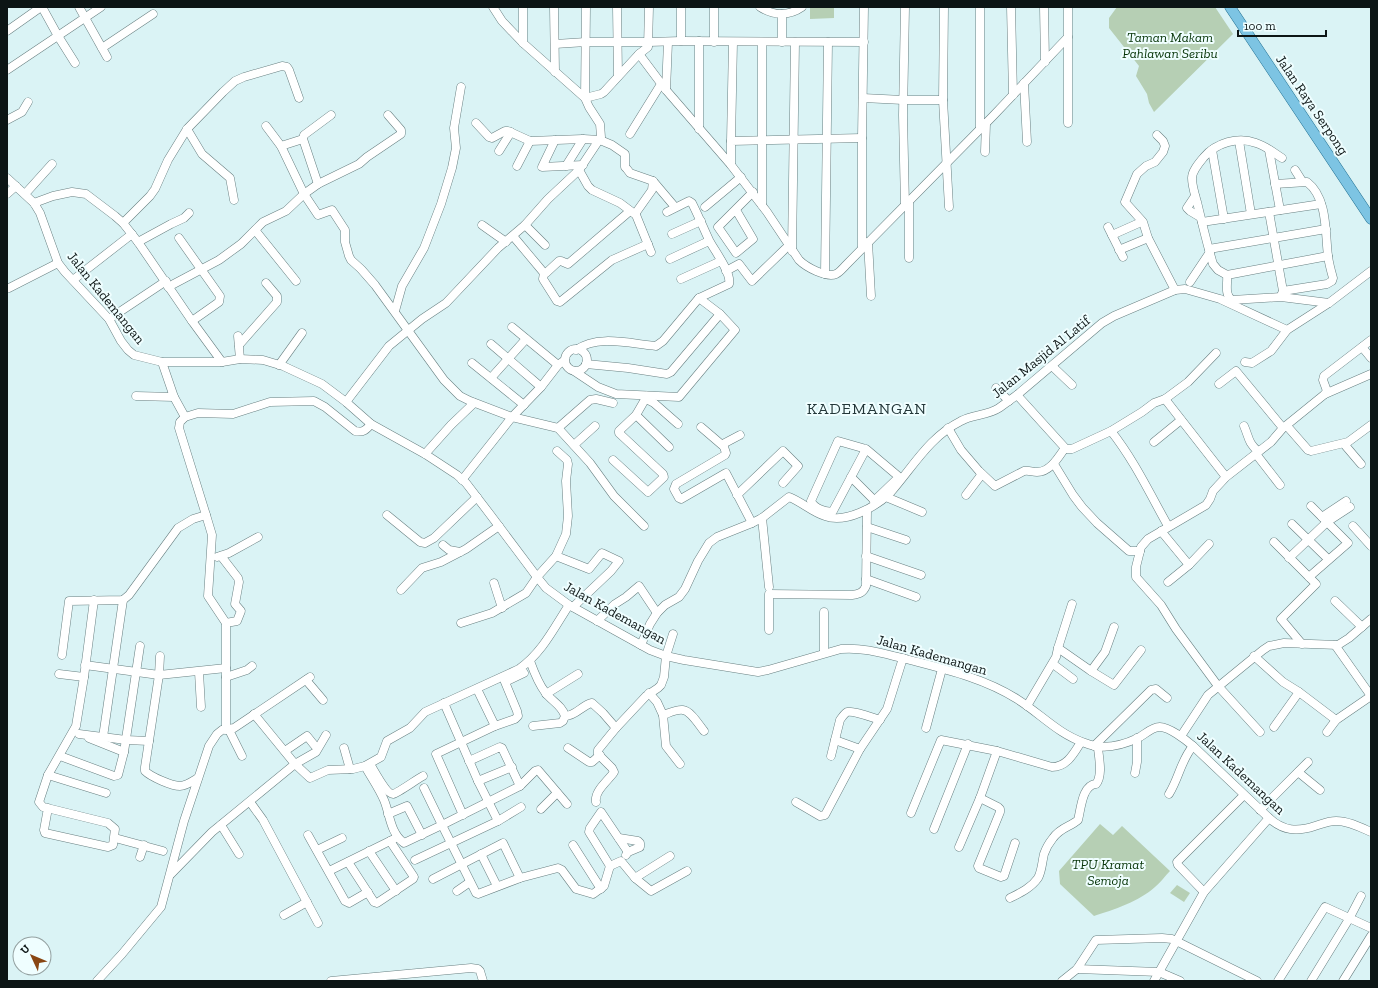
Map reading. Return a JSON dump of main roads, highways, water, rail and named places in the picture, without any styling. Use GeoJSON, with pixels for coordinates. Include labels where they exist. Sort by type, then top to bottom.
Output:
{"type":"FeatureCollection","features":[{"type":"Feature","properties":{"kind":"main road","name":"Jalan Raya Serpong"},"geometry":{"type":"LineString","coordinates":[[1230,7],[1371,219]]}},
{"type":"Feature","properties":{"kind":"district","name":"KADEMANGAN"},"geometry":{"type":"Point","coordinates":[867,408]}},
{"type":"Feature","properties":{"kind":"park label","name":"Taman Makam Pahlawan Seribu"},"geometry":{"type":"Point","coordinates":[1170,46]}},
{"type":"Feature","properties":{"kind":"park label","name":"TPU Kramat Semoja"},"geometry":{"type":"Point","coordinates":[1108,872]}}]}
